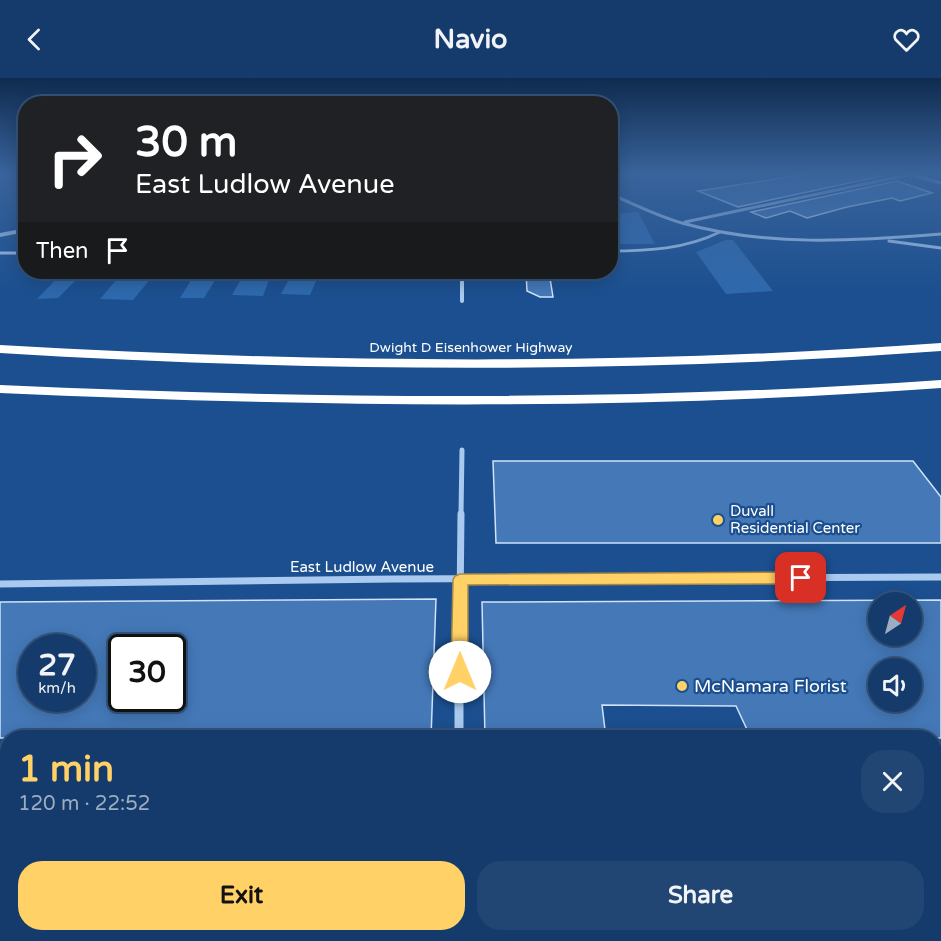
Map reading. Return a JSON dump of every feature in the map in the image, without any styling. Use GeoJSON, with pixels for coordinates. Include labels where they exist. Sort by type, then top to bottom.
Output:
{"type":"FeatureCollection","features":[{"type":"Feature","properties":{"kind":"highway","name":"Dwight D Eisenhower Highway"},"geometry":{"type":"LineString","coordinates":[[0,350],[96,356],[520,365],[704,361],[941,347]]}},
{"type":"Feature","properties":{"kind":"highway"},"geometry":{"type":"LineString","coordinates":[[0,389],[218,397],[479,400],[723,396],[941,384]]}},
{"type":"Feature","properties":{"kind":"street"},"geometry":{"type":"LineString","coordinates":[[657,213],[681,223],[720,232],[796,241],[868,240],[941,234]]}},
{"type":"Feature","properties":{"kind":"street"},"geometry":{"type":"LineString","coordinates":[[681,223],[726,213]]}},
{"type":"Feature","properties":{"kind":"street"},"geometry":{"type":"LineString","coordinates":[[0,235],[18,232]]}},
{"type":"Feature","properties":{"kind":"street"},"geometry":{"type":"LineString","coordinates":[[618,251],[645,251],[675,247],[696,243],[720,232]]}},
{"type":"Feature","properties":{"kind":"street"},"geometry":{"type":"LineString","coordinates":[[868,240],[941,249]]}},
{"type":"Feature","properties":{"kind":"street"},"geometry":{"type":"LineString","coordinates":[[0,253],[18,253]]}},
{"type":"Feature","properties":{"kind":"street"},"geometry":{"type":"LineString","coordinates":[[462,279],[462,301]]}},
{"type":"Feature","properties":{"kind":"street"},"geometry":{"type":"LineString","coordinates":[[459,730],[462,450]]}},
{"type":"Feature","properties":{"kind":"street","name":"East Ludlow Avenue"},"geometry":{"type":"LineString","coordinates":[[0,584],[941,577]]}},
{"type":"Feature","properties":{"kind":"shaded area"},"geometry":{"type":"Polygon","coordinates":[[[618,213],[639,213],[655,244],[618,244],[618,213]]]}},
{"type":"Feature","properties":{"kind":"shaded area"},"geometry":{"type":"Polygon","coordinates":[[[726,240],[733,240],[773,291],[726,294],[696,252],[726,240]]]}},
{"type":"Feature","properties":{"kind":"shaded area"},"geometry":{"type":"Polygon","coordinates":[[[56,279],[77,279],[58,298],[37,299],[56,279]]]}},
{"type":"Feature","properties":{"kind":"shaded area"},"geometry":{"type":"Polygon","coordinates":[[[117,279],[150,279],[133,300],[100,299],[117,279]]]}},
{"type":"Feature","properties":{"kind":"shaded area"},"geometry":{"type":"Polygon","coordinates":[[[192,279],[216,279],[204,298],[180,298],[192,279]]]}},
{"type":"Feature","properties":{"kind":"shaded area"},"geometry":{"type":"Polygon","coordinates":[[[241,279],[269,279],[263,296],[232,295],[241,279]]]}},
{"type":"Feature","properties":{"kind":"shaded area"},"geometry":{"type":"Polygon","coordinates":[[[289,279],[317,279],[310,295],[281,294],[289,279]]]}},
{"type":"Feature","properties":{"kind":"building"},"geometry":{"type":"Polygon","coordinates":[[[754,213],[782,213],[766,218],[754,213]]]}},
{"type":"Feature","properties":{"kind":"building"},"geometry":{"type":"Polygon","coordinates":[[[796,213],[824,213],[807,218],[796,213]]]}},
{"type":"Feature","properties":{"kind":"building"},"geometry":{"type":"Polygon","coordinates":[[[526,279],[550,279],[553,297],[540,297],[527,291],[526,279]]]}},
{"type":"Feature","properties":{"kind":"building","name":"Duvall Residential Center"},"geometry":{"type":"Polygon","coordinates":[[[493,461],[913,461],[941,497],[941,543],[496,543],[493,461]]]}},
{"type":"Feature","properties":{"kind":"building"},"geometry":{"type":"Polygon","coordinates":[[[436,599],[431,730],[0,730],[0,602],[436,599]]]}},
{"type":"Feature","properties":{"kind":"building","name":"McNamara Florist"},"geometry":{"type":"Polygon","coordinates":[[[868,600],[868,646],[922,646],[922,600],[941,600],[941,730],[747,730],[736,706],[602,705],[605,730],[485,730],[482,602],[868,600]]]}},
{"type":"Feature","properties":{"kind":"place","name":"Duvall Residential Center"},"geometry":{"type":"Point","coordinates":[718,520]}},
{"type":"Feature","properties":{"kind":"place","name":"McNamara Florist"},"geometry":{"type":"Point","coordinates":[682,686]}},
{"type":"Feature","properties":{"kind":"route"},"geometry":{"type":"LineString","coordinates":[[460,672],[460,580],[801,578]]}}]}
